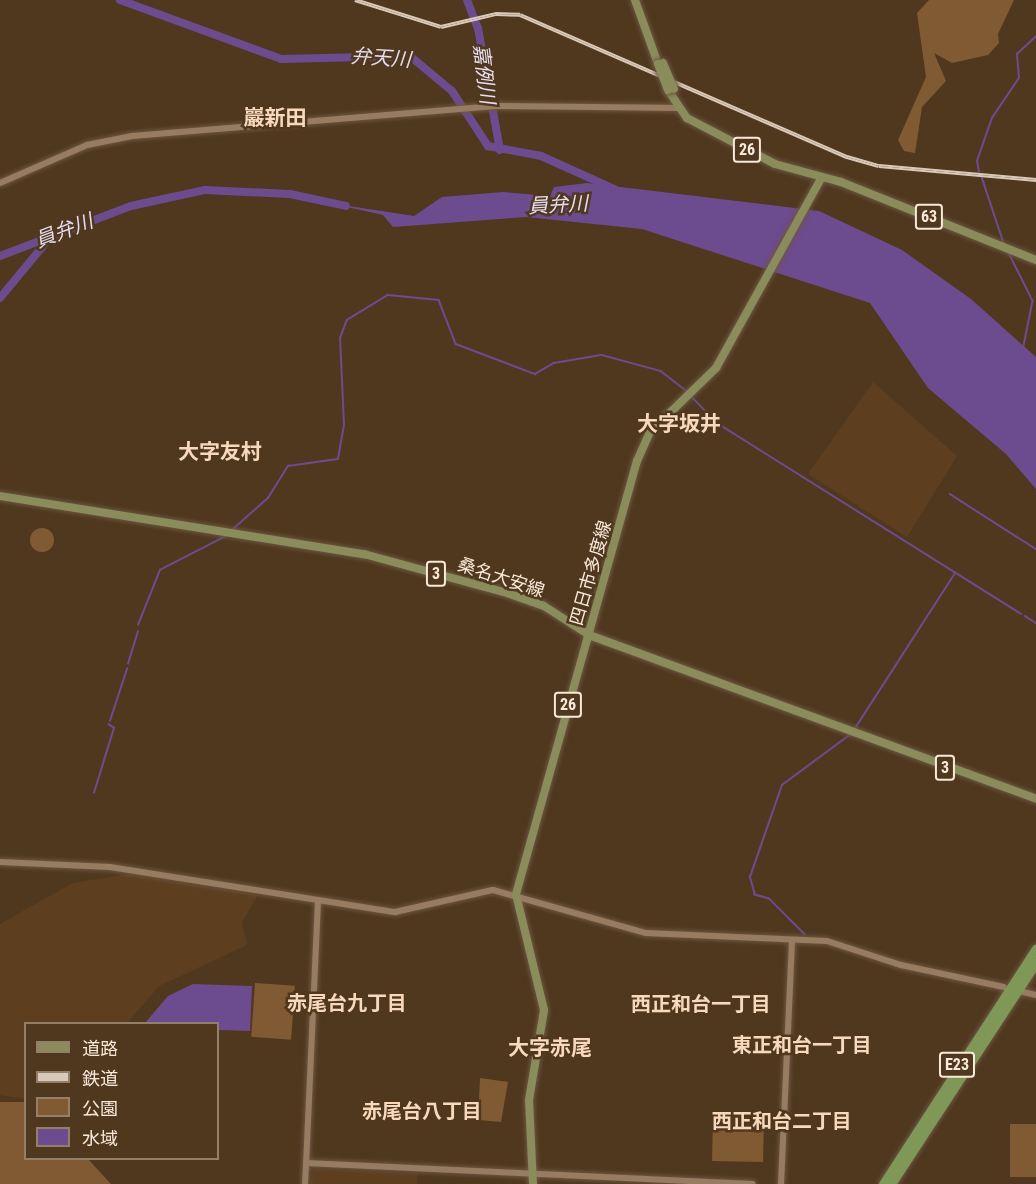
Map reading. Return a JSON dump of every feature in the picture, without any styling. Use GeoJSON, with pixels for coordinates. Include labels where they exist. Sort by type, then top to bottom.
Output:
{"type":"FeatureCollection","features":[{"type":"Feature","properties":{"kind":"highway","name":"E23"},"geometry":{"type":"LineString","coordinates":[[883,1184],[1036,948]]}},
{"type":"Feature","properties":{"kind":"highway","name":"E23"},"geometry":{"type":"LineString","coordinates":[[891,1184],[1036,962]]}},
{"type":"Feature","properties":{"kind":"main road"},"geometry":{"type":"LineString","coordinates":[[635,0],[647,35],[679,108]]}},
{"type":"Feature","properties":{"kind":"main road","name":"26"},"geometry":{"type":"LineString","coordinates":[[679,108],[700,127],[775,164],[822,179]]}},
{"type":"Feature","properties":{"kind":"main road","name":"63"},"geometry":{"type":"LineString","coordinates":[[822,179],[1036,260]]}},
{"type":"Feature","properties":{"kind":"main road","name":"四日市多度線"},"geometry":{"type":"LineString","coordinates":[[533,1184],[529,1101],[544,1010],[516,894],[640,450],[650,432],[694,392],[758,301],[822,179]]}},
{"type":"Feature","properties":{"kind":"main road","name":"桑名大安線"},"geometry":{"type":"LineString","coordinates":[[0,496],[364,554],[526,599],[589,635],[1036,799]]}},
{"type":"Feature","properties":{"kind":"street"},"geometry":{"type":"LineString","coordinates":[[0,183],[110,139],[500,106],[679,108]]}},
{"type":"Feature","properties":{"kind":"street"},"geometry":{"type":"LineString","coordinates":[[0,862],[110,867],[318,901],[405,912],[493,890],[516,894],[646,933],[827,941],[901,965],[1004,987]]}},
{"type":"Feature","properties":{"kind":"street"},"geometry":{"type":"LineString","coordinates":[[305,1184],[318,901]]}},
{"type":"Feature","properties":{"kind":"street"},"geometry":{"type":"LineString","coordinates":[[781,1184],[792,941]]}},
{"type":"Feature","properties":{"kind":"street"},"geometry":{"type":"LineString","coordinates":[[1023,992],[1036,995]]}},
{"type":"Feature","properties":{"kind":"street"},"geometry":{"type":"LineString","coordinates":[[306,1163],[753,1184]]}},
{"type":"Feature","properties":{"kind":"shaded area"},"geometry":{"type":"Polygon","coordinates":[[[873,382],[957,456],[907,537],[808,474],[873,382]]]}},
{"type":"Feature","properties":{"kind":"shaded area"},"geometry":{"type":"Polygon","coordinates":[[[129,874],[258,895],[242,922],[247,945],[159,986],[128,1022],[24,1022],[24,1099],[0,1095],[0,924],[73,883],[129,874]]]}},
{"type":"Feature","properties":{"kind":"shaded area"},"geometry":{"type":"Polygon","coordinates":[[[313,1169],[417,1173],[417,1184],[310,1184],[313,1169]]]}},
{"type":"Feature","properties":{"kind":"green space"},"geometry":{"type":"Polygon","coordinates":[[[929,0],[1014,0],[998,34],[999,43],[988,55],[952,63],[934,53],[946,81],[922,107],[915,153],[904,151],[898,140],[926,77],[917,13],[929,0]]]}},
{"type":"Feature","properties":{"kind":"green space"},"geometry":{"type":"Polygon","coordinates":[[[42,528],[51,531],[54,540],[51,549],[42,552],[33,549],[30,540],[33,531],[42,528]]]}},
{"type":"Feature","properties":{"kind":"green space"},"geometry":{"type":"Polygon","coordinates":[[[255,983],[295,986],[291,1040],[251,1037],[255,983]]]}},
{"type":"Feature","properties":{"kind":"green space"},"geometry":{"type":"Polygon","coordinates":[[[480,1078],[508,1082],[501,1122],[478,1120],[480,1078]]]}},
{"type":"Feature","properties":{"kind":"green space"},"geometry":{"type":"Polygon","coordinates":[[[0,1102],[24,1102],[24,1160],[89,1160],[111,1184],[0,1184],[0,1102]]]}},
{"type":"Feature","properties":{"kind":"green space"},"geometry":{"type":"Polygon","coordinates":[[[713,1110],[764,1111],[763,1162],[712,1161],[713,1110]]]}},
{"type":"Feature","properties":{"kind":"green space"},"geometry":{"type":"Polygon","coordinates":[[[1010,1124],[1036,1124],[1036,1177],[1010,1177],[1010,1124]]]}},
{"type":"Feature","properties":{"kind":"water"},"geometry":{"type":"Polygon","coordinates":[[[587,183],[819,211],[902,250],[971,299],[1036,357],[1036,489],[1006,454],[928,388],[870,303],[642,229],[526,217],[393,227],[383,215],[329,203],[414,216],[442,197],[503,192],[550,196],[554,187],[587,183]]]}},
{"type":"Feature","properties":{"kind":"water"},"geometry":{"type":"Polygon","coordinates":[[[193,984],[252,986],[250,1031],[219,1030],[219,1022],[146,1022],[168,996],[193,984]]]}},
{"type":"Feature","properties":{"kind":"waterway","name":"弁天川"},"geometry":{"type":"LineString","coordinates":[[120,0],[281,59],[410,56],[452,91],[488,146],[541,156],[614,189]]}},
{"type":"Feature","properties":{"kind":"waterway","name":"嘉例川"},"geometry":{"type":"LineString","coordinates":[[467,0],[478,28],[500,150]]}},
{"type":"Feature","properties":{"kind":"waterway"},"geometry":{"type":"LineString","coordinates":[[979,172],[977,161],[992,118],[1019,78],[1017,54],[1036,36]]}},
{"type":"Feature","properties":{"kind":"waterway"},"geometry":{"type":"LineString","coordinates":[[982,177],[1004,243]]}},
{"type":"Feature","properties":{"kind":"waterway","name":"員弁川"},"geometry":{"type":"LineString","coordinates":[[0,256],[131,206],[205,190],[290,194],[346,206]]}},
{"type":"Feature","properties":{"kind":"waterway"},"geometry":{"type":"LineString","coordinates":[[0,298],[53,234]]}},
{"type":"Feature","properties":{"kind":"waterway"},"geometry":{"type":"LineString","coordinates":[[1009,253],[1033,301],[1024,346]]}},
{"type":"Feature","properties":{"kind":"waterway"},"geometry":{"type":"LineString","coordinates":[[233,529],[268,498],[288,466],[338,459],[344,425],[340,338],[347,320],[388,295],[439,300],[456,344],[535,374],[554,363],[602,355],[661,371],[687,391]]}},
{"type":"Feature","properties":{"kind":"waterway"},"geometry":{"type":"LineString","coordinates":[[692,397],[717,423],[1021,614]]}},
{"type":"Feature","properties":{"kind":"waterway"},"geometry":{"type":"LineString","coordinates":[[950,494],[1036,549]]}},
{"type":"Feature","properties":{"kind":"waterway"},"geometry":{"type":"LineString","coordinates":[[138,625],[160,570],[226,536]]}},
{"type":"Feature","properties":{"kind":"waterway"},"geometry":{"type":"LineString","coordinates":[[854,730],[955,573]]}},
{"type":"Feature","properties":{"kind":"waterway"},"geometry":{"type":"LineString","coordinates":[[1025,616],[1036,623]]}},
{"type":"Feature","properties":{"kind":"waterway"},"geometry":{"type":"LineString","coordinates":[[128,664],[138,632]]}},
{"type":"Feature","properties":{"kind":"waterway"},"geometry":{"type":"LineString","coordinates":[[110,721],[127,669]]}},
{"type":"Feature","properties":{"kind":"waterway"},"geometry":{"type":"LineString","coordinates":[[94,793],[114,728],[109,725]]}},
{"type":"Feature","properties":{"kind":"waterway"},"geometry":{"type":"LineString","coordinates":[[805,935],[769,899],[755,895],[750,877],[782,785],[851,734]]}},
{"type":"Feature","properties":{"kind":"railway"},"geometry":{"type":"LineString","coordinates":[[355,0],[441,27],[496,14],[520,15],[847,157],[879,166],[1036,180]]}},
{"type":"Feature","properties":{"kind":"district","name":"巖新田"},"geometry":{"type":"Point","coordinates":[275,118]}},
{"type":"Feature","properties":{"kind":"district","name":"大字坂井"},"geometry":{"type":"Point","coordinates":[679,424]}},
{"type":"Feature","properties":{"kind":"district","name":"大字友村"},"geometry":{"type":"Point","coordinates":[220,452]}},
{"type":"Feature","properties":{"kind":"district","name":"赤尾台九丁目"},"geometry":{"type":"Point","coordinates":[347,1003]}},
{"type":"Feature","properties":{"kind":"district","name":"西正和台一丁目"},"geometry":{"type":"Point","coordinates":[701,1004]}},
{"type":"Feature","properties":{"kind":"district","name":"東正和台一丁目"},"geometry":{"type":"Point","coordinates":[802,1045]}},
{"type":"Feature","properties":{"kind":"district","name":"大字赤尾"},"geometry":{"type":"Point","coordinates":[550,1048]}},
{"type":"Feature","properties":{"kind":"district","name":"赤尾台八丁目"},"geometry":{"type":"Point","coordinates":[422,1111]}},
{"type":"Feature","properties":{"kind":"district","name":"西正和台二丁目"},"geometry":{"type":"Point","coordinates":[782,1121]}}]}
